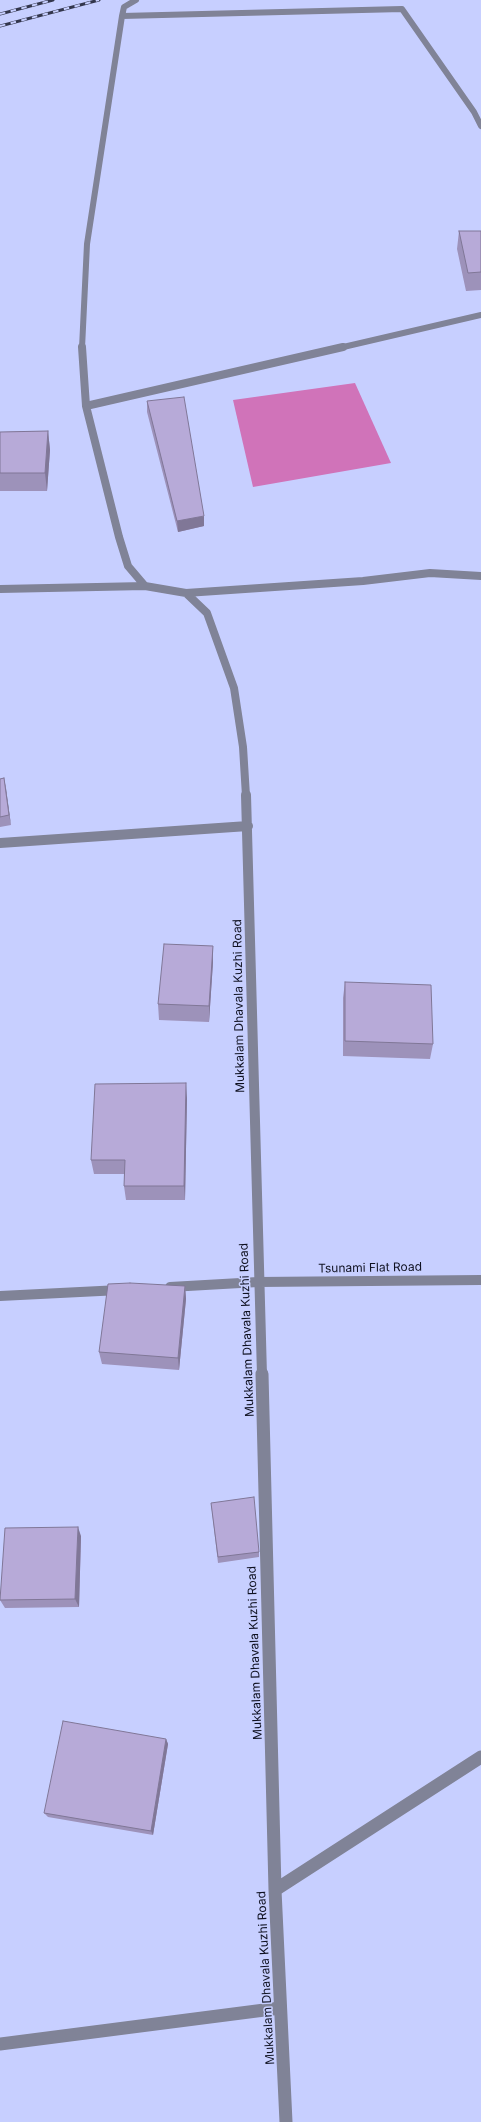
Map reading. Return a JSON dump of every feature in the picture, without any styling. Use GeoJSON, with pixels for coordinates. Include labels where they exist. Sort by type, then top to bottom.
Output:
{"type":"FeatureCollection","features":[{"type":"Feature","properties":{"kind":"street"},"geometry":{"type":"LineString","coordinates":[[136,0],[124,7],[122,16],[87,244],[81,338],[86,406],[128,566],[145,586]]}},
{"type":"Feature","properties":{"kind":"street"},"geometry":{"type":"LineString","coordinates":[[122,16],[224,12],[402,9],[474,112],[481,126]]}},
{"type":"Feature","properties":{"kind":"street"},"geometry":{"type":"LineString","coordinates":[[86,406],[481,315]]}},
{"type":"Feature","properties":{"kind":"street"},"geometry":{"type":"LineString","coordinates":[[0,589],[145,586],[186,592],[363,580],[430,573],[481,576]]}},
{"type":"Feature","properties":{"kind":"street","name":"Mukkalam Dhavala Kuzhi Road"},"geometry":{"type":"LineString","coordinates":[[186,592],[207,613],[234,688],[243,747],[248,826],[258,1282],[275,1890],[286,2122]]}},
{"type":"Feature","properties":{"kind":"street"},"geometry":{"type":"LineString","coordinates":[[0,843],[248,826]]}},
{"type":"Feature","properties":{"kind":"street","name":"Tsunami Flat Road"},"geometry":{"type":"LineString","coordinates":[[157,1288],[258,1282],[481,1280]]}},
{"type":"Feature","properties":{"kind":"street"},"geometry":{"type":"LineString","coordinates":[[0,1296],[133,1289]]}},
{"type":"Feature","properties":{"kind":"street"},"geometry":{"type":"LineString","coordinates":[[275,1890],[481,1757]]}},
{"type":"Feature","properties":{"kind":"street"},"geometry":{"type":"LineString","coordinates":[[0,2044],[280,2008]]}},
{"type":"Feature","properties":{"kind":"shaded area"},"geometry":{"type":"Polygon","coordinates":[[[355,383],[391,463],[253,487],[233,400],[355,383]]]}},
{"type":"Feature","properties":{"kind":"building"},"geometry":{"type":"Polygon","coordinates":[[[459,231],[481,231],[481,272],[468,273],[459,231]]]}},
{"type":"Feature","properties":{"kind":"building"},"geometry":{"type":"Polygon","coordinates":[[[184,397],[204,516],[177,521],[147,401],[184,397]]]}},
{"type":"Feature","properties":{"kind":"building"},"geometry":{"type":"Polygon","coordinates":[[[48,431],[45,473],[0,473],[0,432],[48,431]]]}},
{"type":"Feature","properties":{"kind":"building"},"geometry":{"type":"Polygon","coordinates":[[[4,778],[9,815],[0,817],[0,779],[4,778]]]}},
{"type":"Feature","properties":{"kind":"building"},"geometry":{"type":"Polygon","coordinates":[[[164,944],[213,946],[209,1006],[158,1004],[164,944]]]}},
{"type":"Feature","properties":{"kind":"building"},"geometry":{"type":"Polygon","coordinates":[[[345,982],[431,985],[433,1044],[345,1041],[345,982]]]}},
{"type":"Feature","properties":{"kind":"building"},"geometry":{"type":"Polygon","coordinates":[[[186,1083],[184,1186],[124,1186],[125,1160],[91,1160],[95,1084],[186,1083]]]}},
{"type":"Feature","properties":{"kind":"building"},"geometry":{"type":"Polygon","coordinates":[[[130,1283],[185,1286],[178,1358],[99,1352],[108,1284],[130,1283]]]}},
{"type":"Feature","properties":{"kind":"building"},"geometry":{"type":"Polygon","coordinates":[[[254,1497],[259,1552],[218,1557],[211,1503],[254,1497]]]}},
{"type":"Feature","properties":{"kind":"building"},"geometry":{"type":"Polygon","coordinates":[[[78,1527],[75,1599],[0,1600],[5,1528],[78,1527]]]}},
{"type":"Feature","properties":{"kind":"building"},"geometry":{"type":"Polygon","coordinates":[[[63,1721],[166,1739],[151,1831],[44,1813],[63,1721]]]}},
{"type":"Feature","properties":{"kind":"railway"},"geometry":{"type":"LineString","coordinates":[[0,14],[53,0]]}},
{"type":"Feature","properties":{"kind":"railway"},"geometry":{"type":"LineString","coordinates":[[0,26],[99,0]]}}]}
